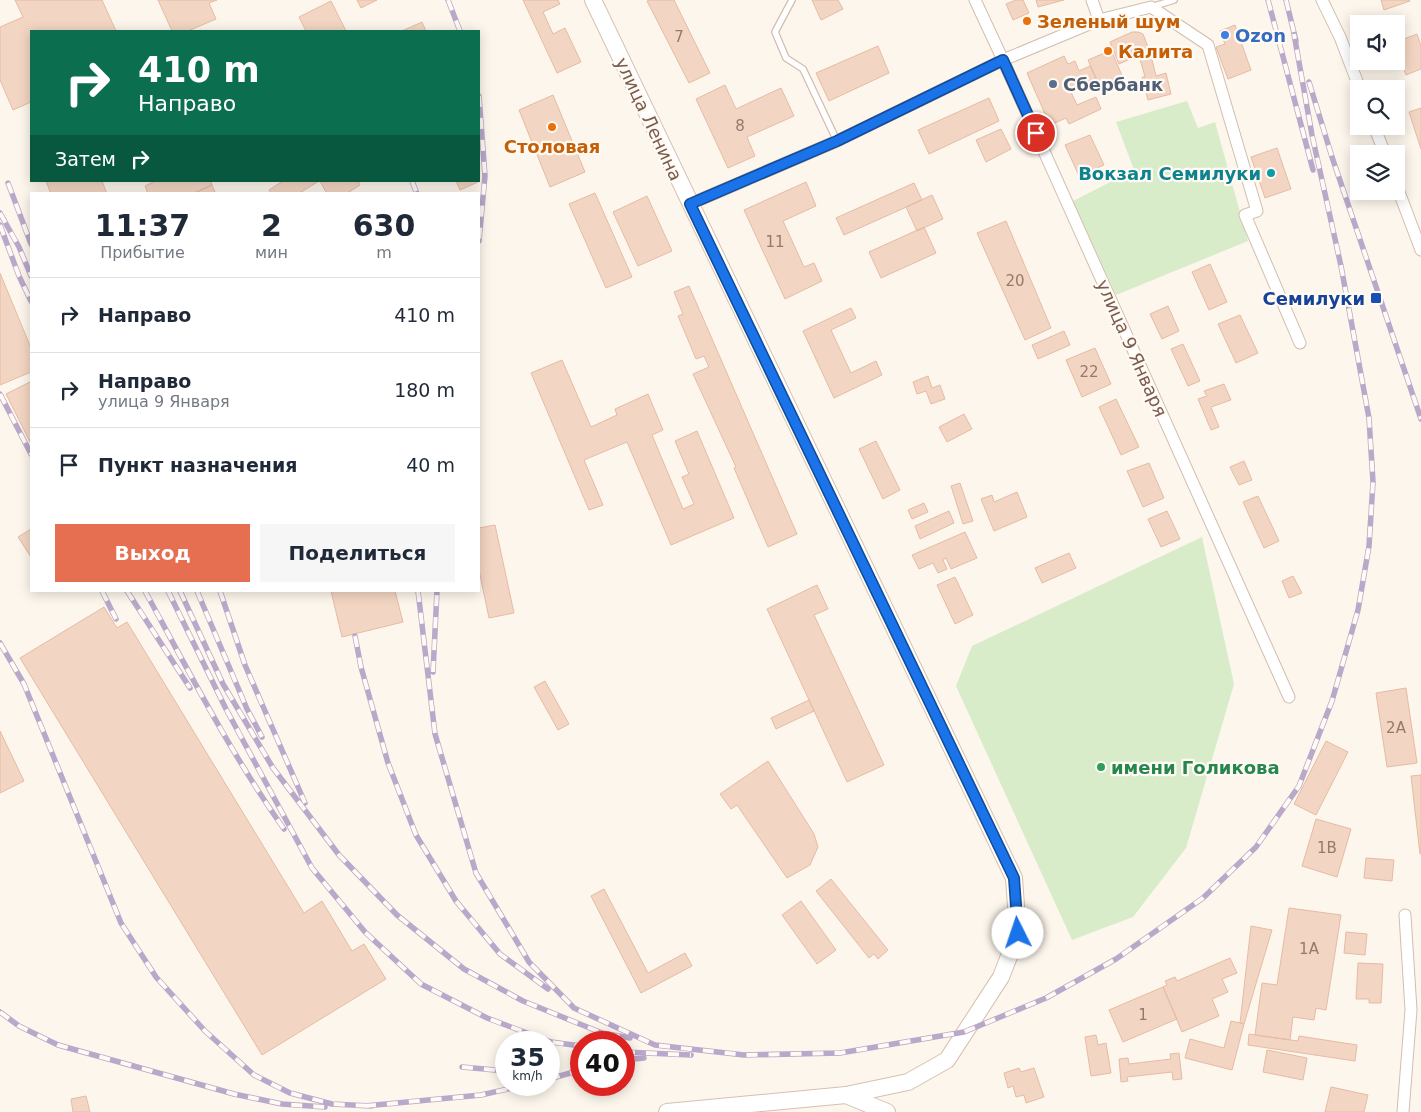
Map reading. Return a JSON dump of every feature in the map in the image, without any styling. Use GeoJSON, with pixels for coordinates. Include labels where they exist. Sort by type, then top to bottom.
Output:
{"type":"FeatureCollection","features":[{"type":"Feature","properties":{"kind":"street","name":"улица Ленина"},"geometry":{"type":"LineString","coordinates":[[593,0],[1014,878],[1018,933],[1001,977],[947,1060],[908,1082],[846,1095],[667,1112]]}},
{"type":"Feature","properties":{"kind":"street","name":"улица 9 Января"},"geometry":{"type":"LineString","coordinates":[[974,0],[1003,60],[1289,697]]}},
{"type":"Feature","properties":{"kind":"street"},"geometry":{"type":"LineString","coordinates":[[1092,0],[1099,20]]}},
{"type":"Feature","properties":{"kind":"street"},"geometry":{"type":"LineString","coordinates":[[1322,0],[1356,80]]}},
{"type":"Feature","properties":{"kind":"street"},"geometry":{"type":"LineString","coordinates":[[690,204],[837,141],[1003,60],[1099,20],[1151,7],[1208,45],[1257,211],[1245,215],[1300,343]]}},
{"type":"Feature","properties":{"kind":"street"},"geometry":{"type":"LineString","coordinates":[[1402,200],[1421,250]]}},
{"type":"Feature","properties":{"kind":"street"},"geometry":{"type":"LineString","coordinates":[[1403,1112],[1411,1010],[1405,915]]}},
{"type":"Feature","properties":{"kind":"street"},"geometry":{"type":"LineString","coordinates":[[846,1095],[887,1112]]}},
{"type":"Feature","properties":{"kind":"lane"},"geometry":{"type":"LineString","coordinates":[[792,0],[775,32],[786,58],[803,69],[837,141]]}},
{"type":"Feature","properties":{"kind":"lane"},"geometry":{"type":"LineString","coordinates":[[1151,7],[1174,0]]}},
{"type":"Feature","properties":{"kind":"green space"},"geometry":{"type":"Polygon","coordinates":[[[1187,101],[1198,128],[1215,122],[1248,241],[1116,295],[1073,201],[1134,170],[1116,122],[1187,101]]]}},
{"type":"Feature","properties":{"kind":"green space","name":"имени Голикова"},"geometry":{"type":"Polygon","coordinates":[[[1202,537],[1234,684],[1186,848],[1133,917],[1072,940],[956,686],[972,646],[1202,537]]]}},
{"type":"Feature","properties":{"kind":"building"},"geometry":{"type":"Polygon","coordinates":[[[15,0],[102,0],[116,30],[30,30],[30,102],[13,110],[0,80],[0,27],[23,17],[15,0]]]}},
{"type":"Feature","properties":{"kind":"building"},"geometry":{"type":"Polygon","coordinates":[[[158,0],[217,0],[209,3],[216,19],[190,30],[172,30],[158,0]]]}},
{"type":"Feature","properties":{"kind":"building"},"geometry":{"type":"Polygon","coordinates":[[[357,0],[377,0],[361,8],[357,0]]]}},
{"type":"Feature","properties":{"kind":"building"},"geometry":{"type":"Polygon","coordinates":[[[523,0],[558,0],[560,4],[543,12],[553,34],[565,28],[581,62],[557,73],[523,0]]]}},
{"type":"Feature","properties":{"kind":"building"},"geometry":{"type":"Polygon","coordinates":[[[674,0],[710,73],[689,83],[647,1],[674,0]]]}},
{"type":"Feature","properties":{"kind":"building"},"geometry":{"type":"Polygon","coordinates":[[[812,0],[838,0],[843,9],[821,20],[812,0]]]}},
{"type":"Feature","properties":{"kind":"building"},"geometry":{"type":"Polygon","coordinates":[[[1016,0],[1023,0],[1029,13],[1013,20],[1006,4],[1016,0]]]}},
{"type":"Feature","properties":{"kind":"building"},"geometry":{"type":"Polygon","coordinates":[[[1036,0],[1064,0],[1038,7],[1036,0]]]}},
{"type":"Feature","properties":{"kind":"building"},"geometry":{"type":"Polygon","coordinates":[[[1381,0],[1409,0],[1410,1],[1384,10],[1381,0]]]}},
{"type":"Feature","properties":{"kind":"building"},"geometry":{"type":"Polygon","coordinates":[[[331,1],[346,30],[306,30],[299,17],[331,1]]]}},
{"type":"Feature","properties":{"kind":"building"},"geometry":{"type":"Polygon","coordinates":[[[422,22],[426,30],[404,30],[422,22]]]}},
{"type":"Feature","properties":{"kind":"building"},"geometry":{"type":"Polygon","coordinates":[[[1235,25],[1251,70],[1228,79],[1216,47],[1225,44],[1220,31],[1235,25]]]}},
{"type":"Feature","properties":{"kind":"building"},"geometry":{"type":"Polygon","coordinates":[[[1132,32],[1143,34],[1156,76],[1166,73],[1171,94],[1148,100],[1142,77],[1145,77],[1139,55],[1119,64],[1110,42],[1132,32]]]}},
{"type":"Feature","properties":{"kind":"building"},"geometry":{"type":"Polygon","coordinates":[[[1417,34],[1421,46],[1421,69],[1406,75],[1404,70],[1405,39],[1417,34]]]}},
{"type":"Feature","properties":{"kind":"building"},"geometry":{"type":"Polygon","coordinates":[[[878,46],[889,73],[829,101],[816,73],[878,46]]]}},
{"type":"Feature","properties":{"kind":"building"},"geometry":{"type":"Polygon","coordinates":[[[1111,50],[1124,80],[1101,90],[1088,60],[1111,50]]]}},
{"type":"Feature","properties":{"kind":"building"},"geometry":{"type":"Polygon","coordinates":[[[1064,56],[1068,64],[1075,61],[1079,71],[1090,66],[1096,78],[1070,90],[1077,105],[1096,97],[1101,109],[1069,124],[1066,118],[1050,125],[1027,73],[1064,56]]]}},
{"type":"Feature","properties":{"kind":"building"},"geometry":{"type":"Polygon","coordinates":[[[725,85],[736,109],[781,88],[794,116],[747,137],[755,156],[728,168],[696,99],[725,85]]]}},
{"type":"Feature","properties":{"kind":"building"},"geometry":{"type":"Polygon","coordinates":[[[553,95],[585,172],[550,187],[519,110],[553,95]]]}},
{"type":"Feature","properties":{"kind":"building"},"geometry":{"type":"Polygon","coordinates":[[[989,98],[999,121],[929,154],[918,130],[989,98]]]}},
{"type":"Feature","properties":{"kind":"building"},"geometry":{"type":"Polygon","coordinates":[[[1421,108],[1421,149],[1409,112],[1421,108]]]}},
{"type":"Feature","properties":{"kind":"building"},"geometry":{"type":"Polygon","coordinates":[[[1001,129],[1011,149],[986,162],[976,140],[1001,129]]]}},
{"type":"Feature","properties":{"kind":"building"},"geometry":{"type":"Polygon","coordinates":[[[1090,135],[1104,165],[1079,176],[1065,145],[1090,135]]]}},
{"type":"Feature","properties":{"kind":"building","name":"Вокзал Семилуки"},"geometry":{"type":"Polygon","coordinates":[[[1277,148],[1291,189],[1265,198],[1251,157],[1277,148]]]}},
{"type":"Feature","properties":{"kind":"building"},"geometry":{"type":"Polygon","coordinates":[[[46,182],[102,182],[106,192],[50,192],[46,182]]]}},
{"type":"Feature","properties":{"kind":"building"},"geometry":{"type":"Polygon","coordinates":[[[153,182],[211,182],[212,185],[196,192],[147,192],[145,186],[153,182]]]}},
{"type":"Feature","properties":{"kind":"building"},"geometry":{"type":"Polygon","coordinates":[[[281,182],[317,182],[301,192],[270,192],[269,190],[281,182]]]}},
{"type":"Feature","properties":{"kind":"building"},"geometry":{"type":"Polygon","coordinates":[[[321,182],[358,182],[360,185],[349,192],[326,192],[321,182]]]}},
{"type":"Feature","properties":{"kind":"building"},"geometry":{"type":"Polygon","coordinates":[[[456,182],[478,182],[460,190],[456,182]]]}},
{"type":"Feature","properties":{"kind":"building"},"geometry":{"type":"Polygon","coordinates":[[[806,182],[816,206],[783,221],[804,267],[814,263],[822,281],[785,299],[744,210],[806,182]]]}},
{"type":"Feature","properties":{"kind":"building"},"geometry":{"type":"Polygon","coordinates":[[[914,183],[922,200],[844,235],[836,218],[914,183]]]}},
{"type":"Feature","properties":{"kind":"building"},"geometry":{"type":"Polygon","coordinates":[[[212,185],[215,192],[196,192],[212,185]]]}},
{"type":"Feature","properties":{"kind":"building"},"geometry":{"type":"Polygon","coordinates":[[[595,193],[632,277],[606,288],[569,204],[595,193]]]}},
{"type":"Feature","properties":{"kind":"building"},"geometry":{"type":"Polygon","coordinates":[[[932,195],[943,219],[917,231],[906,207],[932,195]]]}},
{"type":"Feature","properties":{"kind":"building"},"geometry":{"type":"Polygon","coordinates":[[[647,196],[672,251],[638,266],[613,212],[647,196]]]}},
{"type":"Feature","properties":{"kind":"building"},"geometry":{"type":"Polygon","coordinates":[[[1006,221],[1051,328],[1025,340],[977,233],[1006,221]]]}},
{"type":"Feature","properties":{"kind":"building"},"geometry":{"type":"Polygon","coordinates":[[[924,227],[936,253],[881,278],[869,252],[924,227]]]}},
{"type":"Feature","properties":{"kind":"building"},"geometry":{"type":"Polygon","coordinates":[[[1210,264],[1227,302],[1209,310],[1192,272],[1210,264]]]}},
{"type":"Feature","properties":{"kind":"building"},"geometry":{"type":"Polygon","coordinates":[[[0,273],[30,346],[30,372],[0,385],[0,273]]]}},
{"type":"Feature","properties":{"kind":"building"},"geometry":{"type":"Polygon","coordinates":[[[689,286],[797,534],[768,547],[734,468],[736,467],[693,374],[709,367],[704,356],[696,359],[678,316],[683,314],[674,292],[689,286]]]}},
{"type":"Feature","properties":{"kind":"building"},"geometry":{"type":"Polygon","coordinates":[[[1168,306],[1179,331],[1162,339],[1150,314],[1168,306]]]}},
{"type":"Feature","properties":{"kind":"building"},"geometry":{"type":"Polygon","coordinates":[[[851,308],[856,318],[831,330],[851,373],[876,361],[882,375],[834,398],[803,331],[851,308]]]}},
{"type":"Feature","properties":{"kind":"building"},"geometry":{"type":"Polygon","coordinates":[[[1240,315],[1258,353],[1236,363],[1218,324],[1240,315]]]}},
{"type":"Feature","properties":{"kind":"building"},"geometry":{"type":"Polygon","coordinates":[[[1064,331],[1070,345],[1038,359],[1032,345],[1064,331]]]}},
{"type":"Feature","properties":{"kind":"building"},"geometry":{"type":"Polygon","coordinates":[[[1183,344],[1200,381],[1188,386],[1171,349],[1183,344]]]}},
{"type":"Feature","properties":{"kind":"building"},"geometry":{"type":"Polygon","coordinates":[[[1095,348],[1111,384],[1082,397],[1066,360],[1095,348]]]}},
{"type":"Feature","properties":{"kind":"building"},"geometry":{"type":"Polygon","coordinates":[[[562,360],[591,427],[617,415],[615,409],[648,394],[663,430],[652,435],[683,509],[694,504],[682,477],[689,474],[675,441],[697,431],[734,518],[671,545],[627,442],[584,460],[603,505],[589,510],[531,373],[562,360]]]}},
{"type":"Feature","properties":{"kind":"building"},"geometry":{"type":"Polygon","coordinates":[[[928,376],[932,388],[940,385],[945,399],[931,404],[926,391],[917,394],[913,382],[928,376]]]}},
{"type":"Feature","properties":{"kind":"building"},"geometry":{"type":"Polygon","coordinates":[[[30,382],[30,442],[6,394],[30,382]]]}},
{"type":"Feature","properties":{"kind":"building"},"geometry":{"type":"Polygon","coordinates":[[[1224,384],[1231,400],[1211,407],[1219,427],[1211,430],[1198,399],[1207,396],[1204,391],[1224,384]]]}},
{"type":"Feature","properties":{"kind":"building"},"geometry":{"type":"Polygon","coordinates":[[[1116,399],[1139,447],[1121,455],[1099,407],[1116,399]]]}},
{"type":"Feature","properties":{"kind":"building"},"geometry":{"type":"Polygon","coordinates":[[[964,414],[972,429],[947,442],[939,427],[964,414]]]}},
{"type":"Feature","properties":{"kind":"building"},"geometry":{"type":"Polygon","coordinates":[[[876,441],[900,490],[883,499],[859,449],[876,441]]]}},
{"type":"Feature","properties":{"kind":"building"},"geometry":{"type":"Polygon","coordinates":[[[1244,461],[1252,480],[1239,485],[1230,467],[1244,461]]]}},
{"type":"Feature","properties":{"kind":"building"},"geometry":{"type":"Polygon","coordinates":[[[1149,463],[1164,498],[1143,507],[1127,471],[1149,463]]]}},
{"type":"Feature","properties":{"kind":"building"},"geometry":{"type":"Polygon","coordinates":[[[960,483],[973,521],[963,524],[951,486],[960,483]]]}},
{"type":"Feature","properties":{"kind":"building"},"geometry":{"type":"Polygon","coordinates":[[[1017,492],[1027,517],[994,531],[981,499],[992,495],[994,502],[1017,492]]]}},
{"type":"Feature","properties":{"kind":"building"},"geometry":{"type":"Polygon","coordinates":[[[1258,496],[1279,541],[1264,548],[1243,502],[1258,496]]]}},
{"type":"Feature","properties":{"kind":"building"},"geometry":{"type":"Polygon","coordinates":[[[924,503],[928,512],[912,519],[908,510],[924,503]]]}},
{"type":"Feature","properties":{"kind":"building"},"geometry":{"type":"Polygon","coordinates":[[[949,511],[954,523],[920,539],[915,526],[949,511]]]}},
{"type":"Feature","properties":{"kind":"building"},"geometry":{"type":"Polygon","coordinates":[[[1167,511],[1180,539],[1161,547],[1148,519],[1167,511]]]}},
{"type":"Feature","properties":{"kind":"building"},"geometry":{"type":"Polygon","coordinates":[[[495,525],[514,613],[489,618],[480,575],[480,528],[495,525]]]}},
{"type":"Feature","properties":{"kind":"building"},"geometry":{"type":"Polygon","coordinates":[[[30,530],[30,555],[18,537],[30,530]]]}},
{"type":"Feature","properties":{"kind":"building"},"geometry":{"type":"Polygon","coordinates":[[[965,532],[977,558],[951,569],[946,558],[943,560],[947,569],[938,573],[933,563],[919,569],[912,555],[965,532]]]}},
{"type":"Feature","properties":{"kind":"building"},"geometry":{"type":"Polygon","coordinates":[[[1069,553],[1076,568],[1042,583],[1035,568],[1069,553]]]}},
{"type":"Feature","properties":{"kind":"building"},"geometry":{"type":"Polygon","coordinates":[[[1293,576],[1302,593],[1289,598],[1282,581],[1293,576]]]}},
{"type":"Feature","properties":{"kind":"building"},"geometry":{"type":"Polygon","coordinates":[[[955,577],[973,615],[955,624],[937,585],[955,577]]]}},
{"type":"Feature","properties":{"kind":"building"},"geometry":{"type":"Polygon","coordinates":[[[817,585],[828,609],[814,615],[884,765],[847,782],[767,609],[817,585]]]}},
{"type":"Feature","properties":{"kind":"building"},"geometry":{"type":"Polygon","coordinates":[[[331,592],[395,592],[403,622],[342,637],[331,592]]]}},
{"type":"Feature","properties":{"kind":"building"},"geometry":{"type":"Polygon","coordinates":[[[104,607],[117,628],[127,622],[304,913],[322,901],[352,951],[364,944],[386,979],[262,1055],[20,658],[104,607]]]}},
{"type":"Feature","properties":{"kind":"building"},"geometry":{"type":"Polygon","coordinates":[[[545,681],[569,724],[558,730],[534,687],[545,681]]]}},
{"type":"Feature","properties":{"kind":"building"},"geometry":{"type":"Polygon","coordinates":[[[1406,688],[1417,763],[1387,767],[1376,693],[1406,688]]]}},
{"type":"Feature","properties":{"kind":"building"},"geometry":{"type":"Polygon","coordinates":[[[809,700],[814,711],[776,729],[771,718],[809,700]]]}},
{"type":"Feature","properties":{"kind":"building"},"geometry":{"type":"Polygon","coordinates":[[[0,731],[24,781],[0,793],[0,731]]]}},
{"type":"Feature","properties":{"kind":"building"},"geometry":{"type":"Polygon","coordinates":[[[1326,741],[1348,752],[1316,815],[1294,804],[1326,741]]]}},
{"type":"Feature","properties":{"kind":"building"},"geometry":{"type":"Polygon","coordinates":[[[768,761],[814,834],[818,847],[810,865],[787,878],[737,805],[731,809],[720,794],[768,761]]]}},
{"type":"Feature","properties":{"kind":"building"},"geometry":{"type":"Polygon","coordinates":[[[1421,775],[1421,854],[1420,854],[1411,776],[1421,775]]]}},
{"type":"Feature","properties":{"kind":"building"},"geometry":{"type":"Polygon","coordinates":[[[1316,819],[1351,829],[1337,877],[1302,866],[1316,819]]]}},
{"type":"Feature","properties":{"kind":"building"},"geometry":{"type":"Polygon","coordinates":[[[1366,858],[1394,860],[1392,881],[1364,878],[1366,858]]]}},
{"type":"Feature","properties":{"kind":"building"},"geometry":{"type":"Polygon","coordinates":[[[831,879],[888,950],[878,959],[874,954],[869,958],[816,891],[831,879]]]}},
{"type":"Feature","properties":{"kind":"building"},"geometry":{"type":"Polygon","coordinates":[[[604,889],[648,973],[685,953],[692,966],[641,993],[591,896],[604,889]]]}},
{"type":"Feature","properties":{"kind":"building"},"geometry":{"type":"Polygon","coordinates":[[[801,901],[836,950],[817,964],[782,915],[801,901]]]}},
{"type":"Feature","properties":{"kind":"building"},"geometry":{"type":"Polygon","coordinates":[[[1289,908],[1341,915],[1326,1010],[1316,1008],[1314,1020],[1293,1017],[1290,1040],[1255,1035],[1262,983],[1277,985],[1289,908]]]}},
{"type":"Feature","properties":{"kind":"building"},"geometry":{"type":"Polygon","coordinates":[[[1251,926],[1272,930],[1244,1024],[1240,1023],[1251,926]]]}},
{"type":"Feature","properties":{"kind":"building"},"geometry":{"type":"Polygon","coordinates":[[[1346,932],[1367,934],[1365,955],[1344,953],[1346,932]]]}},
{"type":"Feature","properties":{"kind":"building"},"geometry":{"type":"Polygon","coordinates":[[[1230,958],[1237,973],[1222,979],[1228,992],[1212,999],[1219,1016],[1182,1032],[1163,987],[1167,985],[1165,981],[1175,977],[1177,981],[1230,958]]]}},
{"type":"Feature","properties":{"kind":"building"},"geometry":{"type":"Polygon","coordinates":[[[1358,963],[1383,964],[1381,1003],[1369,1003],[1369,999],[1356,999],[1358,963]]]}},
{"type":"Feature","properties":{"kind":"building"},"geometry":{"type":"Polygon","coordinates":[[[1163,987],[1177,1019],[1123,1042],[1109,1010],[1163,987]]]}},
{"type":"Feature","properties":{"kind":"building"},"geometry":{"type":"Polygon","coordinates":[[[1231,1021],[1244,1024],[1232,1070],[1185,1058],[1190,1039],[1224,1048],[1231,1021]]]}},
{"type":"Feature","properties":{"kind":"building"},"geometry":{"type":"Polygon","coordinates":[[[1249,1034],[1298,1041],[1299,1036],[1357,1045],[1355,1061],[1248,1045],[1249,1034]]]}},
{"type":"Feature","properties":{"kind":"building"},"geometry":{"type":"Polygon","coordinates":[[[1096,1035],[1098,1045],[1106,1043],[1111,1073],[1091,1076],[1085,1037],[1096,1035]]]}},
{"type":"Feature","properties":{"kind":"building"},"geometry":{"type":"Polygon","coordinates":[[[1267,1050],[1307,1058],[1303,1080],[1263,1072],[1267,1050]]]}},
{"type":"Feature","properties":{"kind":"building"},"geometry":{"type":"Polygon","coordinates":[[[1179,1053],[1182,1079],[1173,1080],[1172,1072],[1127,1077],[1128,1081],[1121,1082],[1119,1059],[1128,1058],[1129,1064],[1171,1059],[1170,1054],[1179,1053]]]}},
{"type":"Feature","properties":{"kind":"building"},"geometry":{"type":"Polygon","coordinates":[[[1019,1068],[1021,1072],[1034,1068],[1044,1097],[1026,1103],[1024,1095],[1016,1097],[1013,1086],[1008,1088],[1004,1073],[1019,1068]]]}},
{"type":"Feature","properties":{"kind":"building"},"geometry":{"type":"Polygon","coordinates":[[[1331,1087],[1368,1095],[1364,1112],[1325,1112],[1331,1087]]]}},
{"type":"Feature","properties":{"kind":"building"},"geometry":{"type":"Polygon","coordinates":[[[86,1096],[90,1112],[73,1112],[71,1099],[86,1096]]]}},
{"type":"Feature","properties":{"kind":"railway"},"geometry":{"type":"LineString","coordinates":[[448,0],[460,30]]}},
{"type":"Feature","properties":{"kind":"railway"},"geometry":{"type":"LineString","coordinates":[[1268,0],[1313,170]]}},
{"type":"Feature","properties":{"kind":"railway"},"geometry":{"type":"LineString","coordinates":[[1286,0],[1296,41]]}},
{"type":"Feature","properties":{"kind":"railway"},"geometry":{"type":"LineString","coordinates":[[418,592],[435,734],[476,873],[529,962],[574,1008],[655,1045],[744,1055],[840,1053],[964,1032],[1046,998],[1116,959],[1203,898],[1256,847],[1299,786],[1332,701],[1358,610],[1369,546],[1373,482],[1369,418],[1341,266],[1312,135],[1294,34]]}},
{"type":"Feature","properties":{"kind":"railway"},"geometry":{"type":"LineString","coordinates":[[1309,82],[1332,157],[1421,419]]}},
{"type":"Feature","properties":{"kind":"railway"},"geometry":{"type":"LineString","coordinates":[[480,109],[485,176],[480,230]]}},
{"type":"Feature","properties":{"kind":"railway"},"geometry":{"type":"LineString","coordinates":[[412,182],[416,192]]}},
{"type":"Feature","properties":{"kind":"railway"},"geometry":{"type":"LineString","coordinates":[[8,183],[30,241]]}},
{"type":"Feature","properties":{"kind":"railway"},"geometry":{"type":"LineString","coordinates":[[0,213],[19,247],[30,274]]}},
{"type":"Feature","properties":{"kind":"railway"},"geometry":{"type":"LineString","coordinates":[[0,225],[19,276],[30,299]]}},
{"type":"Feature","properties":{"kind":"railway"},"geometry":{"type":"LineString","coordinates":[[0,394],[30,452]]}},
{"type":"Feature","properties":{"kind":"railway"},"geometry":{"type":"LineString","coordinates":[[102,592],[116,619]]}},
{"type":"Feature","properties":{"kind":"railway"},"geometry":{"type":"LineString","coordinates":[[128,592],[190,688]]}},
{"type":"Feature","properties":{"kind":"railway"},"geometry":{"type":"LineString","coordinates":[[146,592],[228,742],[284,829]]}},
{"type":"Feature","properties":{"kind":"railway"},"geometry":{"type":"LineString","coordinates":[[168,592],[226,709],[312,868],[365,932],[421,984],[487,1018],[551,1042],[570,1045]]}},
{"type":"Feature","properties":{"kind":"railway"},"geometry":{"type":"LineString","coordinates":[[180,592],[223,684],[273,768],[339,855],[397,915],[464,969],[523,1001],[597,1031]]}},
{"type":"Feature","properties":{"kind":"railway"},"geometry":{"type":"LineString","coordinates":[[197,592],[247,709],[262,737]]}},
{"type":"Feature","properties":{"kind":"railway"},"geometry":{"type":"LineString","coordinates":[[220,592],[245,665],[305,803]]}},
{"type":"Feature","properties":{"kind":"railway"},"geometry":{"type":"LineString","coordinates":[[433,672],[437,592]]}},
{"type":"Feature","properties":{"kind":"railway"},"geometry":{"type":"LineString","coordinates":[[355,636],[361,667],[388,763],[416,835],[456,901],[500,954],[548,989]]}},
{"type":"Feature","properties":{"kind":"railway"},"geometry":{"type":"LineString","coordinates":[[0,643],[24,684],[121,923],[156,977],[205,1031],[254,1075],[290,1093],[332,1104],[371,1106]]}},
{"type":"Feature","properties":{"kind":"railway"},"geometry":{"type":"LineString","coordinates":[[0,1012],[19,1026],[58,1045],[234,1094],[282,1104],[325,1107]]}},
{"type":"Feature","properties":{"kind":"railway"},"geometry":{"type":"LineString","coordinates":[[635,1052],[691,1055]]}},
{"type":"Feature","properties":{"kind":"railway"},"geometry":{"type":"LineString","coordinates":[[635,1059],[644,1058]]}},
{"type":"Feature","properties":{"kind":"railway"},"geometry":{"type":"LineString","coordinates":[[462,1067],[495,1070]]}},
{"type":"Feature","properties":{"kind":"railway"},"geometry":{"type":"LineString","coordinates":[[560,1076],[570,1073]]}},
{"type":"Feature","properties":{"kind":"railway"},"geometry":{"type":"LineString","coordinates":[[365,1106],[481,1095],[495,1092]]}},
{"type":"Feature","properties":{"kind":"place","name":"Зеленый шум"},"geometry":{"type":"Point","coordinates":[1027,21]}},
{"type":"Feature","properties":{"kind":"place","name":"Ozon"},"geometry":{"type":"Point","coordinates":[1225,35]}},
{"type":"Feature","properties":{"kind":"place","name":"Калита"},"geometry":{"type":"Point","coordinates":[1108,51]}},
{"type":"Feature","properties":{"kind":"place","name":"Сбербанк"},"geometry":{"type":"Point","coordinates":[1053,84]}},
{"type":"Feature","properties":{"kind":"place","name":"Столовая"},"geometry":{"type":"Point","coordinates":[552,127]}},
{"type":"Feature","properties":{"kind":"place","name":"Вокзал Семилуки"},"geometry":{"type":"Point","coordinates":[1271,173]}},
{"type":"Feature","properties":{"kind":"place","name":"Семилуки"},"geometry":{"type":"Point","coordinates":[1376,298]}},
{"type":"Feature","properties":{"kind":"place","name":"имени Голикова"},"geometry":{"type":"Point","coordinates":[1101,767]}},
{"type":"Feature","properties":{"kind":"route"},"geometry":{"type":"LineString","coordinates":[[1018,933],[1014,878],[690,204],[837,141],[1003,60],[1036,133]]}}]}
